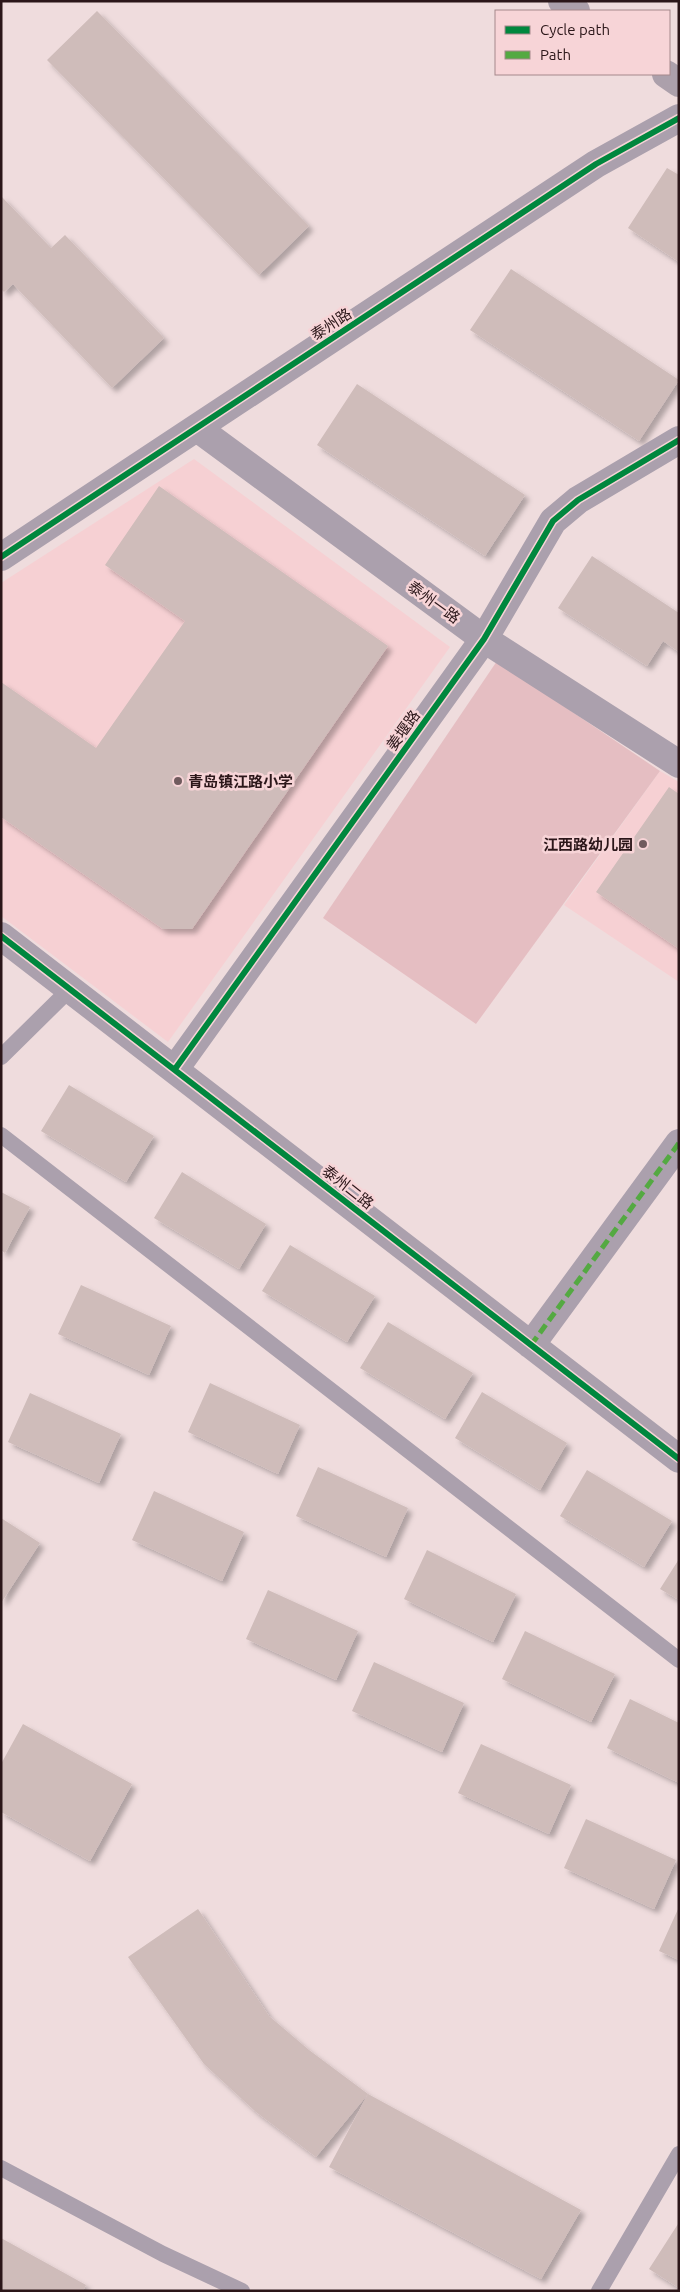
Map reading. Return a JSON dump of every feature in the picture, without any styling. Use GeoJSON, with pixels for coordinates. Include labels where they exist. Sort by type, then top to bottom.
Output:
{"type":"FeatureCollection","features":[{"type":"Feature","properties":{"kind":"main road"},"geometry":{"type":"LineString","coordinates":[[562,1],[575,10]]}},
{"type":"Feature","properties":{"kind":"main road"},"geometry":{"type":"LineString","coordinates":[[667,75],[679,83]]}},
{"type":"Feature","properties":{"kind":"street","name":"泰州路"},"geometry":{"type":"LineString","coordinates":[[1,557],[596,164],[679,118]]}},
{"type":"Feature","properties":{"kind":"street","name":"泰州一路"},"geometry":{"type":"LineString","coordinates":[[197,428],[484,639],[679,764]]}},
{"type":"Feature","properties":{"kind":"street","name":"姜堰路"},"geometry":{"type":"LineString","coordinates":[[175,1069],[484,639],[553,521],[578,500],[679,440]]}},
{"type":"Feature","properties":{"kind":"street","name":"泰州二路"},"geometry":{"type":"LineString","coordinates":[[1,936],[679,1459]]}},
{"type":"Feature","properties":{"kind":"street"},"geometry":{"type":"LineString","coordinates":[[530,1345],[679,1143]]}},
{"type":"Feature","properties":{"kind":"lane"},"geometry":{"type":"LineString","coordinates":[[1,1057],[70,989]]}},
{"type":"Feature","properties":{"kind":"lane"},"geometry":{"type":"LineString","coordinates":[[1,1135],[679,1660]]}},
{"type":"Feature","properties":{"kind":"lane"},"geometry":{"type":"LineString","coordinates":[[599,2291],[679,2154]]}},
{"type":"Feature","properties":{"kind":"lane"},"geometry":{"type":"LineString","coordinates":[[1,2168],[163,2254],[242,2291]]}},
{"type":"Feature","properties":{"kind":"shaded area","name":"青岛镇江路小学"},"geometry":{"type":"Polygon","coordinates":[[[194,459],[450,647],[168,1042],[1,916],[1,583],[194,459]]]}},
{"type":"Feature","properties":{"kind":"shaded area"},"geometry":{"type":"Polygon","coordinates":[[[497,661],[660,771],[476,1024],[323,918],[497,661]]]}},
{"type":"Feature","properties":{"kind":"shaded area","name":"江西路幼儿园"},"geometry":{"type":"Polygon","coordinates":[[[660,771],[679,782],[679,982],[564,905],[660,771]]]}},
{"type":"Feature","properties":{"kind":"building"},"geometry":{"type":"Polygon","coordinates":[[[97,11],[309,226],[259,275],[47,60],[97,11]]]}},
{"type":"Feature","properties":{"kind":"building"},"geometry":{"type":"Polygon","coordinates":[[[667,168],[679,175],[679,262],[628,228],[667,168]]]}},
{"type":"Feature","properties":{"kind":"building"},"geometry":{"type":"Polygon","coordinates":[[[1,196],[51,248],[65,235],[164,338],[112,388],[13,284],[4,292],[1,289],[1,196]]]}},
{"type":"Feature","properties":{"kind":"building"},"geometry":{"type":"Polygon","coordinates":[[[511,269],[679,380],[639,441],[470,330],[511,269]]]}},
{"type":"Feature","properties":{"kind":"building"},"geometry":{"type":"Polygon","coordinates":[[[357,384],[525,495],[485,556],[317,445],[357,384]]]}},
{"type":"Feature","properties":{"kind":"building"},"geometry":{"type":"Polygon","coordinates":[[[159,486],[388,646],[192,929],[163,929],[1,817],[1,682],[96,748],[185,621],[105,565],[159,486]]]}},
{"type":"Feature","properties":{"kind":"building"},"geometry":{"type":"Polygon","coordinates":[[[592,556],[679,613],[679,652],[663,641],[647,666],[558,608],[592,556]]]}},
{"type":"Feature","properties":{"kind":"building"},"geometry":{"type":"Polygon","coordinates":[[[669,787],[679,794],[679,949],[596,892],[669,787]]]}},
{"type":"Feature","properties":{"kind":"building"},"geometry":{"type":"Polygon","coordinates":[[[69,1085],[154,1136],[126,1182],[41,1131],[69,1085]]]}},
{"type":"Feature","properties":{"kind":"building"},"geometry":{"type":"Polygon","coordinates":[[[182,1172],[266,1224],[239,1269],[154,1218],[182,1172]]]}},
{"type":"Feature","properties":{"kind":"building"},"geometry":{"type":"Polygon","coordinates":[[[1,1192],[30,1207],[5,1253],[1,1250],[1,1192]]]}},
{"type":"Feature","properties":{"kind":"building"},"geometry":{"type":"Polygon","coordinates":[[[290,1245],[375,1296],[347,1342],[262,1291],[290,1245]]]}},
{"type":"Feature","properties":{"kind":"building"},"geometry":{"type":"Polygon","coordinates":[[[81,1285],[171,1326],[149,1375],[58,1334],[81,1285]]]}},
{"type":"Feature","properties":{"kind":"building"},"geometry":{"type":"Polygon","coordinates":[[[388,1322],[473,1373],[445,1419],[360,1368],[388,1322]]]}},
{"type":"Feature","properties":{"kind":"building"},"geometry":{"type":"Polygon","coordinates":[[[210,1383],[300,1425],[278,1474],[188,1432],[210,1383]]]}},
{"type":"Feature","properties":{"kind":"building"},"geometry":{"type":"Polygon","coordinates":[[[482,1392],[567,1443],[540,1490],[455,1438],[482,1392]]]}},
{"type":"Feature","properties":{"kind":"building"},"geometry":{"type":"Polygon","coordinates":[[[30,1393],[121,1434],[99,1483],[8,1442],[30,1393]]]}},
{"type":"Feature","properties":{"kind":"building"},"geometry":{"type":"Polygon","coordinates":[[[318,1467],[408,1508],[386,1557],[296,1516],[318,1467]]]}},
{"type":"Feature","properties":{"kind":"building"},"geometry":{"type":"Polygon","coordinates":[[[587,1470],[672,1521],[644,1567],[560,1516],[587,1470]]]}},
{"type":"Feature","properties":{"kind":"building"},"geometry":{"type":"Polygon","coordinates":[[[154,1491],[244,1532],[222,1581],[132,1540],[154,1491]]]}},
{"type":"Feature","properties":{"kind":"building"},"geometry":{"type":"Polygon","coordinates":[[[1,1518],[40,1543],[1,1603],[1,1518]]]}},
{"type":"Feature","properties":{"kind":"building"},"geometry":{"type":"Polygon","coordinates":[[[427,1550],[516,1594],[493,1642],[404,1599],[427,1550]]]}},
{"type":"Feature","properties":{"kind":"building"},"geometry":{"type":"Polygon","coordinates":[[[679,1559],[679,1600],[660,1589],[679,1559]]]}},
{"type":"Feature","properties":{"kind":"building"},"geometry":{"type":"Polygon","coordinates":[[[268,1590],[358,1631],[336,1680],[246,1639],[268,1590]]]}},
{"type":"Feature","properties":{"kind":"building"},"geometry":{"type":"Polygon","coordinates":[[[525,1631],[615,1674],[591,1722],[502,1679],[525,1631]]]}},
{"type":"Feature","properties":{"kind":"building"},"geometry":{"type":"Polygon","coordinates":[[[374,1662],[464,1703],[442,1752],[352,1711],[374,1662]]]}},
{"type":"Feature","properties":{"kind":"building"},"geometry":{"type":"Polygon","coordinates":[[[630,1699],[679,1723],[679,1783],[607,1748],[630,1699]]]}},
{"type":"Feature","properties":{"kind":"building"},"geometry":{"type":"Polygon","coordinates":[[[23,1724],[132,1784],[90,1861],[1,1812],[1,1764],[23,1724]]]}},
{"type":"Feature","properties":{"kind":"building"},"geometry":{"type":"Polygon","coordinates":[[[481,1744],[571,1785],[549,1834],[458,1793],[481,1744]]]}},
{"type":"Feature","properties":{"kind":"building"},"geometry":{"type":"Polygon","coordinates":[[[586,1819],[676,1860],[654,1909],[564,1868],[586,1819]]]}},
{"type":"Feature","properties":{"kind":"building"},"geometry":{"type":"Polygon","coordinates":[[[679,1907],[679,1960],[659,1951],[679,1907]]]}},
{"type":"Feature","properties":{"kind":"building"},"geometry":{"type":"Polygon","coordinates":[[[198,1909],[269,2016],[309,2050],[368,2094],[316,2157],[256,2112],[204,2064],[128,1957],[198,1909]]]}},
{"type":"Feature","properties":{"kind":"building"},"geometry":{"type":"Polygon","coordinates":[[[368,2094],[581,2210],[541,2279],[329,2167],[368,2094]]]}},
{"type":"Feature","properties":{"kind":"building"},"geometry":{"type":"Polygon","coordinates":[[[679,2224],[679,2288],[649,2269],[679,2224]]]}},
{"type":"Feature","properties":{"kind":"building"},"geometry":{"type":"Polygon","coordinates":[[[1,2238],[86,2285],[83,2291],[1,2291],[1,2238]]]}},
{"type":"Feature","properties":{"kind":"marked path"},"geometry":{"type":"LineString","coordinates":[[531,1345],[679,1143]]}},
{"type":"Feature","properties":{"kind":"cycle path"},"geometry":{"type":"LineString","coordinates":[[1,557],[596,164],[679,118]]}},
{"type":"Feature","properties":{"kind":"cycle path"},"geometry":{"type":"LineString","coordinates":[[175,1069],[484,639],[553,521],[578,500],[679,440]]}},
{"type":"Feature","properties":{"kind":"cycle path"},"geometry":{"type":"LineString","coordinates":[[1,936],[679,1459]]}},
{"type":"Feature","properties":{"kind":"place","name":"青岛镇江路小学"},"geometry":{"type":"Point","coordinates":[178,781]}},
{"type":"Feature","properties":{"kind":"place","name":"江西路幼儿园"},"geometry":{"type":"Point","coordinates":[643,844]}}]}
